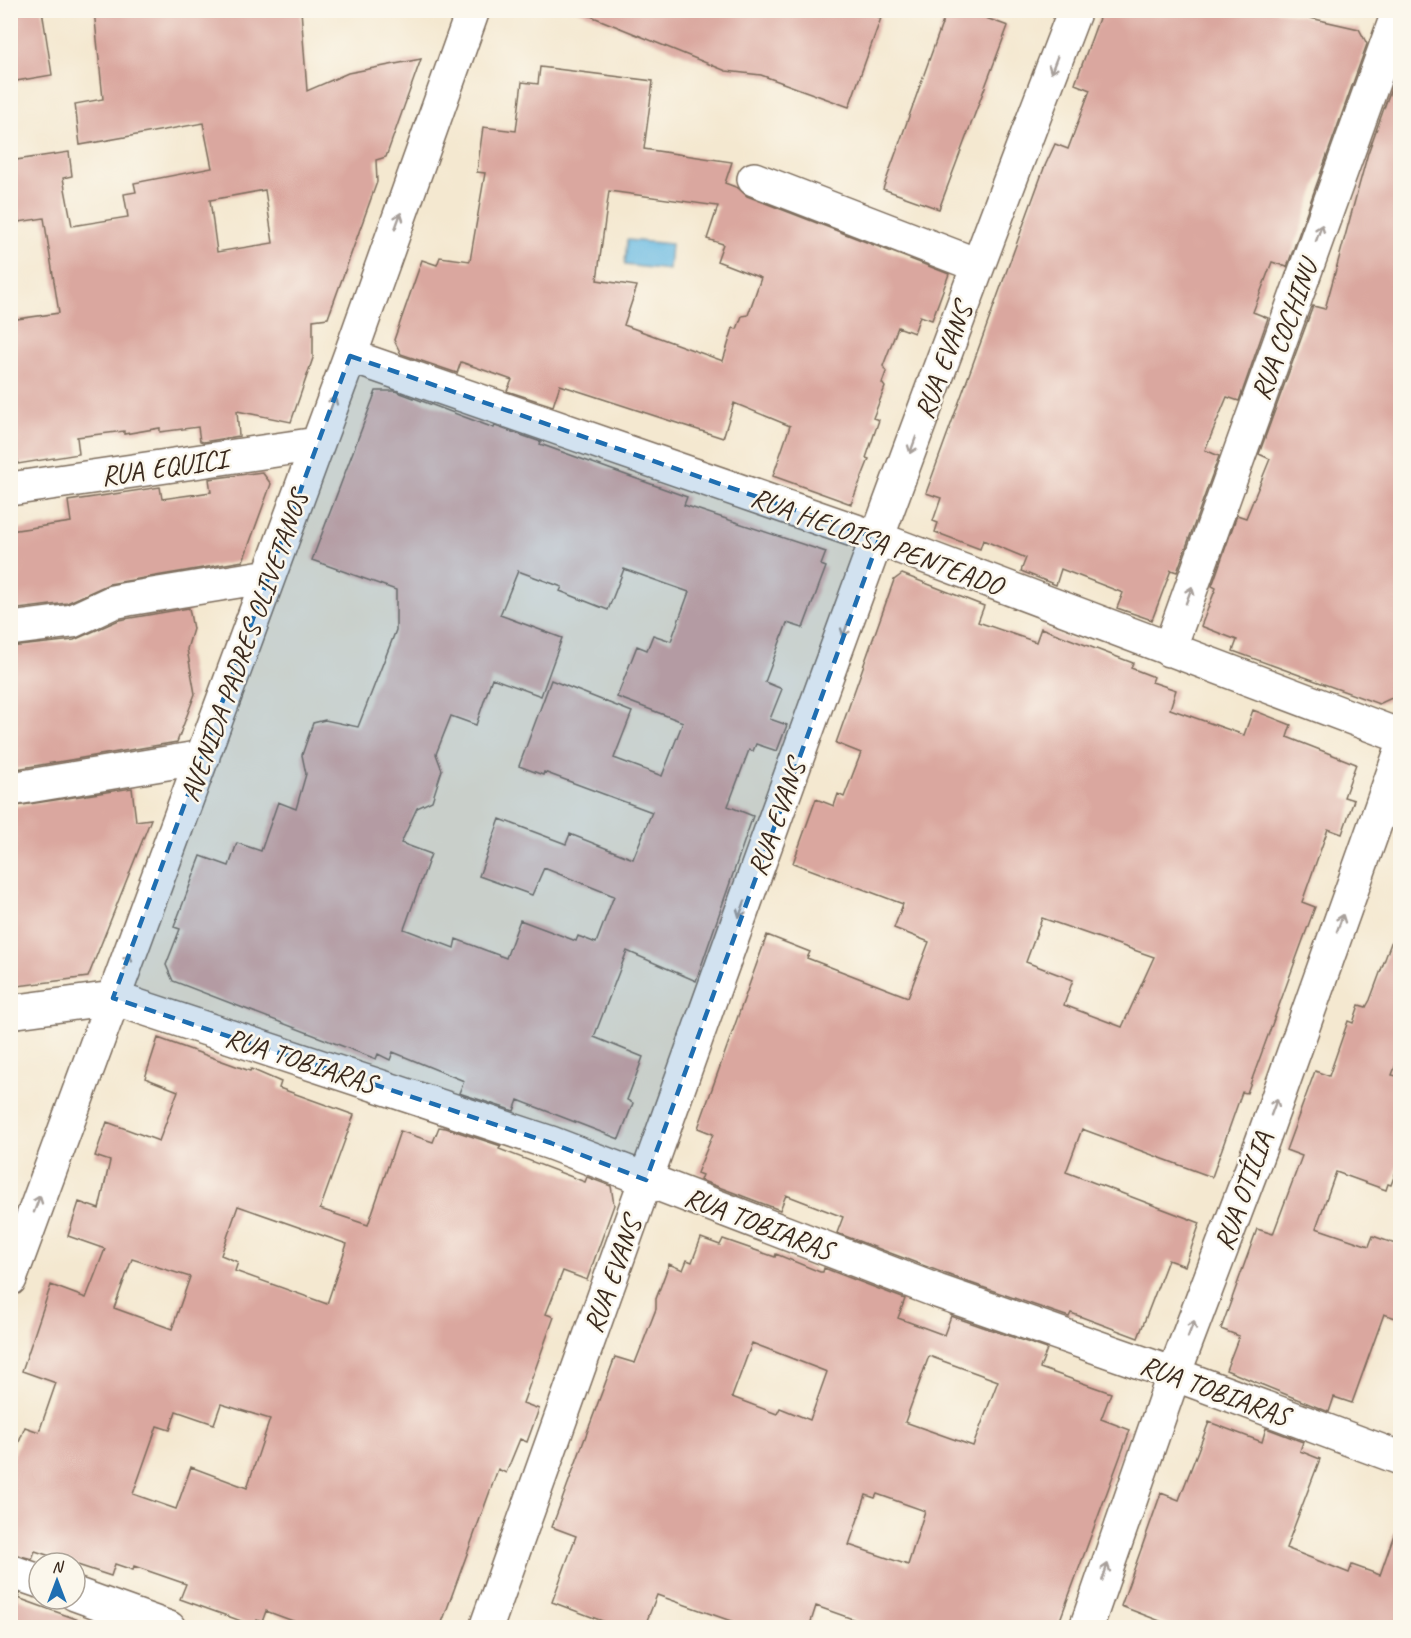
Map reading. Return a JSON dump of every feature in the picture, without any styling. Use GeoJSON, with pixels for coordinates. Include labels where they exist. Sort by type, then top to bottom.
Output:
{"type":"FeatureCollection","features":[{"type":"Feature","properties":{"kind":"street","name":"AVENIDA PADRES OLIVETANOS"},"geometry":{"type":"LineString","coordinates":[[10,1279],[350,357],[473,10]]}},
{"type":"Feature","properties":{"kind":"street","name":"RUA EVANS"},"geometry":{"type":"LineString","coordinates":[[486,1628],[678,1085],[977,266],[1075,10]]}},
{"type":"Feature","properties":{"kind":"street","name":"RUA COCHINU"},"geometry":{"type":"LineString","coordinates":[[1169,650],[1399,10]]}},
{"type":"Feature","properties":{"kind":"street"},"geometry":{"type":"LineString","coordinates":[[754,179],[977,266]]}},
{"type":"Feature","properties":{"kind":"street","name":"RUA HELOISA PENTEADO"},"geometry":{"type":"LineString","coordinates":[[350,357],[879,538],[1169,650],[1401,736]]}},
{"type":"Feature","properties":{"kind":"street","name":"RUA EQUICI"},"geometry":{"type":"LineString","coordinates":[[10,489],[317,444]]}},
{"type":"Feature","properties":{"kind":"street"},"geometry":{"type":"LineString","coordinates":[[10,629],[72,621],[113,602],[269,576]]}},
{"type":"Feature","properties":{"kind":"street","name":"RUA OTÍLIA"},"geometry":{"type":"LineString","coordinates":[[1086,1628],[1174,1374],[1262,1142],[1401,754]]}},
{"type":"Feature","properties":{"kind":"street"},"geometry":{"type":"LineString","coordinates":[[11,789],[203,758]]}},
{"type":"Feature","properties":{"kind":"street"},"geometry":{"type":"LineString","coordinates":[[10,1012],[113,998]]}},
{"type":"Feature","properties":{"kind":"street","name":"RUA TOBIARAS"},"geometry":{"type":"LineString","coordinates":[[113,998],[551,1143],[937,1291],[1174,1374],[1401,1458]]}},
{"type":"Feature","properties":{"kind":"street"},"geometry":{"type":"LineString","coordinates":[[10,1571],[27,1577]]}},
{"type":"Feature","properties":{"kind":"street"},"geometry":{"type":"LineString","coordinates":[[87,1598],[169,1628]]}},
{"type":"Feature","properties":{"kind":"highlighted area"},"geometry":{"type":"Polygon","coordinates":[[[350,356],[879,539],[646,1180],[551,1143],[113,998],[350,356]]]}},
{"type":"Feature","properties":{"kind":"water"},"geometry":{"type":"Polygon","coordinates":[[[627,240],[671,244],[669,270],[625,265],[627,240]]]}},
{"type":"Feature","properties":{"kind":"building"},"geometry":{"type":"Polygon","coordinates":[[[10,10],[42,10],[52,75],[10,82],[10,10]]]}},
{"type":"Feature","properties":{"kind":"building"},"geometry":{"type":"Polygon","coordinates":[[[94,10],[301,10],[307,91],[348,73],[421,59],[386,157],[376,160],[377,182],[328,318],[313,320],[313,358],[291,422],[237,411],[239,436],[203,442],[200,441],[198,427],[160,432],[160,428],[124,434],[124,431],[77,437],[79,454],[18,464],[15,441],[10,442],[10,320],[59,313],[44,218],[19,222],[10,161],[69,152],[72,176],[63,178],[72,226],[128,217],[124,194],[136,192],[134,183],[212,168],[203,123],[80,145],[75,104],[103,99],[94,10]],[[265,190],[210,200],[217,252],[273,243],[265,190]]]}},
{"type":"Feature","properties":{"kind":"building"},"geometry":{"type":"Polygon","coordinates":[[[576,10],[859,10],[881,18],[849,107],[761,75],[726,71],[576,10]]]}},
{"type":"Feature","properties":{"kind":"building"},"geometry":{"type":"Polygon","coordinates":[[[947,10],[964,10],[1008,26],[939,209],[883,189],[947,10]]]}},
{"type":"Feature","properties":{"kind":"building"},"geometry":{"type":"Polygon","coordinates":[[[1102,10],[1275,10],[1359,29],[1367,44],[1287,267],[1272,262],[1253,312],[1268,318],[1239,401],[1227,397],[1205,450],[1219,456],[1177,572],[1171,570],[1152,620],[1117,608],[1123,593],[1061,569],[1056,585],[1021,571],[1026,558],[983,540],[980,549],[935,532],[938,523],[933,521],[941,498],[926,493],[1044,168],[1055,144],[1068,149],[1090,90],[1075,84],[1102,10]]]}},
{"type":"Feature","properties":{"kind":"building"},"geometry":{"type":"Polygon","coordinates":[[[1401,61],[1401,678],[1394,697],[1379,704],[1233,651],[1237,640],[1201,626],[1216,588],[1212,586],[1237,515],[1246,518],[1270,459],[1259,454],[1313,306],[1325,309],[1368,153],[1401,61]]]}},
{"type":"Feature","properties":{"kind":"building"},"geometry":{"type":"Polygon","coordinates":[[[540,67],[653,81],[644,149],[732,162],[725,183],[738,188],[747,196],[949,274],[932,320],[920,316],[914,333],[898,327],[883,366],[886,372],[882,383],[885,387],[873,418],[879,420],[866,458],[869,459],[851,504],[773,476],[790,426],[734,403],[723,438],[560,385],[553,406],[507,391],[512,380],[461,362],[457,373],[401,354],[394,340],[422,260],[437,265],[440,257],[470,261],[485,173],[477,172],[483,127],[516,131],[522,82],[538,84],[540,67]],[[609,191],[597,280],[637,286],[624,325],[723,361],[733,328],[737,329],[742,316],[748,315],[761,278],[717,261],[723,244],[707,239],[718,206],[609,191]]]}},
{"type":"Feature","properties":{"kind":"building"},"geometry":{"type":"Polygon","coordinates":[[[376,391],[395,391],[494,428],[495,426],[541,442],[540,444],[687,497],[684,505],[826,552],[821,565],[826,567],[803,628],[787,623],[765,682],[782,689],[770,719],[787,725],[777,751],[756,744],[753,751],[749,750],[728,806],[753,816],[696,981],[627,951],[594,1037],[643,1057],[627,1100],[633,1103],[619,1139],[518,1100],[514,1111],[459,1093],[464,1081],[393,1052],[390,1060],[378,1054],[376,1059],[173,981],[166,965],[180,929],[174,927],[201,856],[229,866],[237,843],[261,851],[278,802],[296,809],[306,774],[302,755],[313,723],[325,720],[358,727],[396,630],[396,590],[312,560],[376,391]],[[624,569],[608,610],[560,591],[562,587],[518,571],[500,615],[562,638],[541,696],[492,678],[476,725],[451,716],[436,754],[442,770],[432,801],[417,808],[401,843],[431,854],[404,929],[454,948],[456,939],[506,958],[520,920],[576,941],[578,936],[596,943],[614,896],[544,868],[532,895],[479,876],[500,819],[566,844],[570,834],[633,859],[652,812],[544,772],[543,775],[519,766],[551,680],[632,712],[614,758],[662,776],[683,722],[617,697],[637,646],[647,650],[653,635],[671,641],[689,592],[624,569]]]}},
{"type":"Feature","properties":{"kind":"building"},"geometry":{"type":"Polygon","coordinates":[[[262,472],[271,484],[243,561],[109,584],[67,603],[10,610],[10,531],[71,522],[68,501],[160,487],[162,499],[211,492],[209,479],[262,472]]]}},
{"type":"Feature","properties":{"kind":"building"},"geometry":{"type":"Polygon","coordinates":[[[902,574],[984,606],[978,622],[1036,642],[1041,628],[1133,663],[1131,668],[1154,677],[1152,682],[1176,690],[1170,709],[1244,735],[1253,710],[1291,725],[1287,737],[1356,764],[1344,797],[1354,800],[1342,834],[1328,829],[1302,902],[1315,907],[1247,1093],[1242,1092],[1212,1177],[1082,1129],[1066,1172],[1200,1223],[1185,1266],[1168,1260],[1138,1338],[1071,1313],[1069,1317],[965,1281],[837,1233],[843,1217],[786,1195],[780,1210],[700,1180],[702,1175],[697,1173],[713,1134],[698,1128],[767,935],[810,952],[807,958],[908,997],[929,942],[894,928],[903,904],[793,863],[816,799],[834,806],[838,794],[844,797],[861,753],[836,743],[894,580],[902,574]],[[1042,918],[1026,962],[1073,980],[1064,1005],[1122,1027],[1154,957],[1042,918]]]}},
{"type":"Feature","properties":{"kind":"building"},"geometry":{"type":"Polygon","coordinates":[[[189,608],[193,629],[187,649],[195,694],[177,742],[10,770],[10,647],[74,640],[119,620],[189,608]]]}},
{"type":"Feature","properties":{"kind":"building"},"geometry":{"type":"Polygon","coordinates":[[[132,788],[136,821],[151,819],[88,977],[10,987],[10,898],[14,897],[10,871],[10,807],[132,788]]]}},
{"type":"Feature","properties":{"kind":"building"},"geometry":{"type":"Polygon","coordinates":[[[1398,924],[1401,925],[1401,1051],[1392,1075],[1401,1077],[1401,1158],[1391,1185],[1388,1184],[1386,1190],[1336,1172],[1316,1228],[1369,1246],[1373,1236],[1401,1246],[1401,1320],[1384,1314],[1352,1403],[1334,1397],[1329,1412],[1226,1370],[1239,1336],[1221,1329],[1257,1229],[1273,1234],[1302,1156],[1286,1150],[1315,1071],[1329,1076],[1348,1021],[1353,1023],[1359,1005],[1366,1007],[1370,1000],[1398,924]]]}},
{"type":"Feature","properties":{"kind":"building"},"geometry":{"type":"Polygon","coordinates":[[[158,1038],[250,1071],[251,1069],[281,1082],[279,1088],[354,1115],[320,1209],[368,1225],[400,1131],[433,1142],[439,1127],[446,1128],[501,1146],[499,1149],[585,1182],[587,1177],[611,1186],[614,1205],[587,1280],[563,1271],[546,1314],[554,1317],[523,1403],[539,1409],[527,1442],[520,1439],[506,1473],[498,1469],[440,1628],[312,1628],[266,1611],[262,1622],[257,1620],[255,1626],[180,1599],[186,1584],[134,1566],[133,1570],[115,1564],[111,1576],[87,1568],[87,1551],[27,1551],[27,1558],[10,1553],[10,1465],[25,1427],[39,1432],[56,1383],[22,1371],[51,1285],[86,1298],[105,1249],[68,1236],[79,1202],[99,1209],[110,1161],[95,1156],[107,1122],[159,1141],[178,1091],[145,1078],[158,1038]],[[238,1206],[221,1255],[238,1262],[235,1271],[327,1304],[347,1244],[238,1206]],[[132,1259],[114,1308],[172,1329],[190,1277],[132,1259]],[[221,1404],[214,1424],[176,1411],[170,1430],[157,1426],[133,1494],[176,1509],[191,1467],[247,1488],[270,1419],[221,1404]]]}},
{"type":"Feature","properties":{"kind":"building"},"geometry":{"type":"Polygon","coordinates":[[[701,1238],[720,1245],[723,1239],[775,1257],[776,1254],[820,1272],[823,1272],[824,1268],[905,1299],[898,1318],[944,1335],[951,1316],[1047,1349],[1040,1368],[1111,1393],[1101,1419],[1130,1430],[1057,1628],[878,1628],[816,1606],[809,1628],[751,1628],[657,1595],[644,1628],[621,1628],[552,1602],[576,1536],[552,1527],[615,1357],[635,1363],[656,1309],[656,1299],[669,1264],[683,1270],[687,1260],[692,1262],[701,1238]],[[752,1343],[732,1397],[777,1414],[780,1408],[810,1420],[827,1372],[752,1343]],[[929,1356],[905,1422],[973,1446],[998,1381],[929,1356]],[[877,1494],[875,1498],[866,1495],[849,1545],[908,1565],[925,1511],[877,1494]]]}},
{"type":"Feature","properties":{"kind":"building"},"geometry":{"type":"Polygon","coordinates":[[[1209,1422],[1262,1442],[1266,1428],[1303,1442],[1300,1451],[1320,1459],[1286,1548],[1349,1573],[1352,1565],[1380,1575],[1397,1526],[1401,1527],[1401,1628],[1178,1628],[1121,1606],[1161,1493],[1179,1500],[1209,1422]]]}},
{"type":"Feature","properties":{"kind":"building"},"geometry":{"type":"Polygon","coordinates":[[[10,1591],[20,1594],[18,1598],[27,1601],[27,1611],[54,1611],[90,1624],[90,1628],[10,1628],[10,1591]]]}}]}
